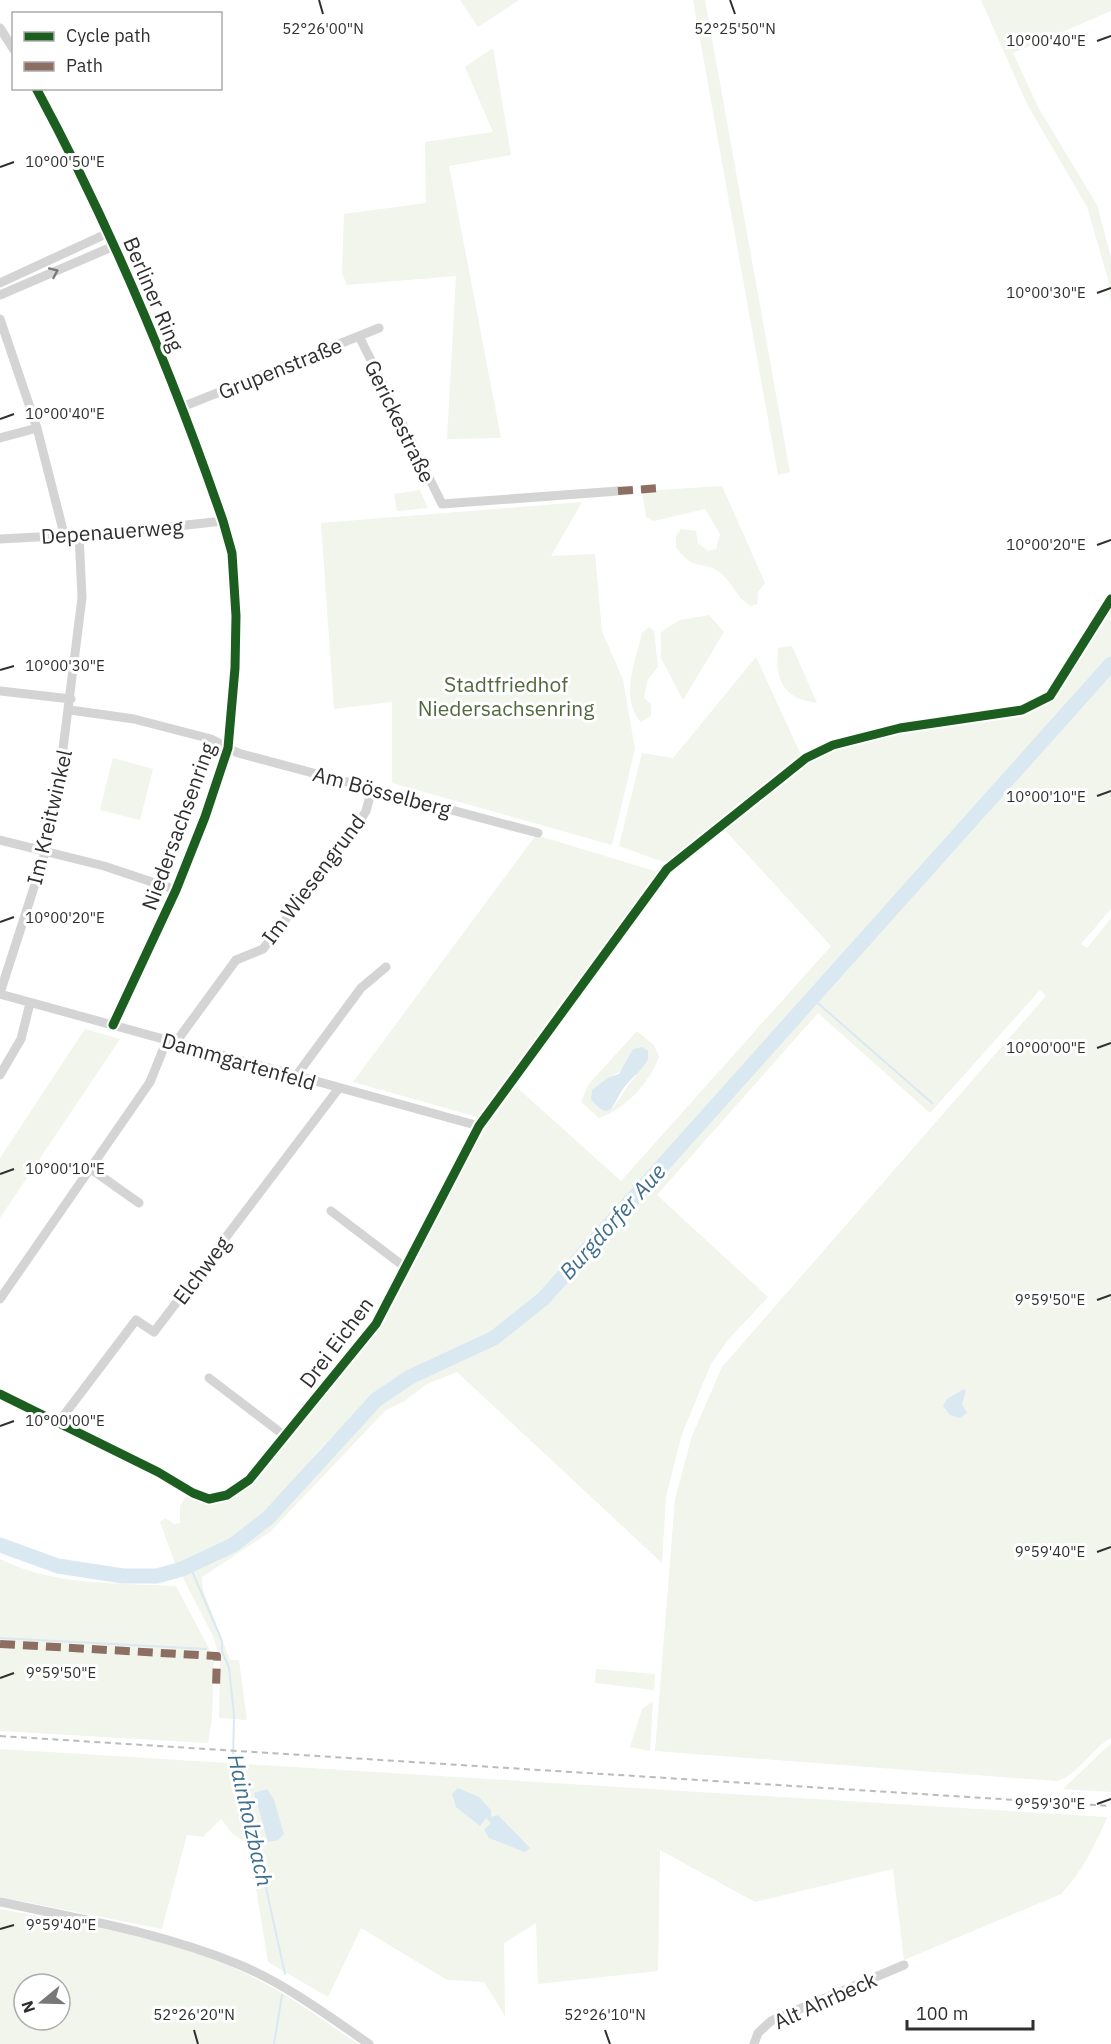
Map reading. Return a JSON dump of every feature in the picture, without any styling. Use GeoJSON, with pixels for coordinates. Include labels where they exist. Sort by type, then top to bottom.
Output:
{"type":"FeatureCollection","features":[{"type":"Feature","properties":{"kind":"street"},"geometry":{"type":"LineString","coordinates":[[0,28],[12,47]]}},
{"type":"Feature","properties":{"kind":"street","name":"Berliner Ring"},"geometry":{"type":"LineString","coordinates":[[37,90],[108,233],[153,332],[224,521]]}},
{"type":"Feature","properties":{"kind":"street"},"geometry":{"type":"LineString","coordinates":[[0,283],[108,233]]}},
{"type":"Feature","properties":{"kind":"street"},"geometry":{"type":"LineString","coordinates":[[0,295],[114,246]]}},
{"type":"Feature","properties":{"kind":"street"},"geometry":{"type":"LineString","coordinates":[[0,319],[37,428],[64,534]]}},
{"type":"Feature","properties":{"kind":"street","name":"Grupenstraße"},"geometry":{"type":"LineString","coordinates":[[182,407],[379,328]]}},
{"type":"Feature","properties":{"kind":"street","name":"Gerickestraße"},"geometry":{"type":"LineString","coordinates":[[359,336],[442,504],[618,491]]}},
{"type":"Feature","properties":{"kind":"street"},"geometry":{"type":"LineString","coordinates":[[0,438],[37,428]]}},
{"type":"Feature","properties":{"kind":"street","name":"Depenauerweg"},"geometry":{"type":"LineString","coordinates":[[0,539],[113,533],[224,521]]}},
{"type":"Feature","properties":{"kind":"street","name":"Niedersachsenring"},"geometry":{"type":"LineString","coordinates":[[113,1025],[176,891],[205,817],[228,748],[235,668],[236,616],[231,553],[224,521]]}},
{"type":"Feature","properties":{"kind":"street","name":"Im Kreitwinkel"},"geometry":{"type":"LineString","coordinates":[[0,993],[46,850],[56,804],[70,710],[82,598],[80,534]]}},
{"type":"Feature","properties":{"kind":"street"},"geometry":{"type":"LineString","coordinates":[[0,691],[70,699]]}},
{"type":"Feature","properties":{"kind":"street","name":"Niedersachsenring"},"geometry":{"type":"LineString","coordinates":[[70,710],[134,719],[211,739],[228,748]]}},
{"type":"Feature","properties":{"kind":"street","name":"Am Bösselberg"},"geometry":{"type":"LineString","coordinates":[[228,748],[538,833]]}},
{"type":"Feature","properties":{"kind":"street","name":"Im Wiesengrund"},"geometry":{"type":"LineString","coordinates":[[0,1299],[150,1082],[172,1041],[236,960],[263,949],[286,921],[357,826],[366,811],[372,789]]}},
{"type":"Feature","properties":{"kind":"street"},"geometry":{"type":"LineString","coordinates":[[0,840],[46,850],[176,891]]}},
{"type":"Feature","properties":{"kind":"street"},"geometry":{"type":"LineString","coordinates":[[296,1077],[361,988],[386,967]]}},
{"type":"Feature","properties":{"kind":"street","name":"Dammgartenfeld"},"geometry":{"type":"LineString","coordinates":[[0,993],[479,1126]]}},
{"type":"Feature","properties":{"kind":"street"},"geometry":{"type":"LineString","coordinates":[[0,1075],[21,1039],[30,1003]]}},
{"type":"Feature","properties":{"kind":"street","name":"Elchweg"},"geometry":{"type":"LineString","coordinates":[[58,1423],[136,1320],[154,1332],[339,1088]]}},
{"type":"Feature","properties":{"kind":"street","name":"Drei Eichen"},"geometry":{"type":"LineString","coordinates":[[58,1423],[193,1493],[209,1499],[227,1495],[249,1480],[376,1324],[454,1169],[479,1126]]}},
{"type":"Feature","properties":{"kind":"street"},"geometry":{"type":"LineString","coordinates":[[91,1169],[139,1203]]}},
{"type":"Feature","properties":{"kind":"street"},"geometry":{"type":"LineString","coordinates":[[331,1211],[406,1268]]}},
{"type":"Feature","properties":{"kind":"street"},"geometry":{"type":"LineString","coordinates":[[209,1378],[285,1436]]}},
{"type":"Feature","properties":{"kind":"street"},"geometry":{"type":"LineString","coordinates":[[0,1394],[58,1423]]}},
{"type":"Feature","properties":{"kind":"street"},"geometry":{"type":"LineString","coordinates":[[0,1902],[166,1938],[242,1966],[303,2000],[369,2044]]}},
{"type":"Feature","properties":{"kind":"street","name":"Alt Ahrbeck"},"geometry":{"type":"LineString","coordinates":[[754,2044],[758,2033],[771,2021],[904,1965]]}},
{"type":"Feature","properties":{"kind":"green space"},"geometry":{"type":"Polygon","coordinates":[[[460,0],[519,0],[478,27],[460,0]]]}},
{"type":"Feature","properties":{"kind":"green space"},"geometry":{"type":"Polygon","coordinates":[[[693,0],[705,0],[790,472],[778,475],[693,0]]]}},
{"type":"Feature","properties":{"kind":"green space"},"geometry":{"type":"Polygon","coordinates":[[[981,0],[1111,0],[1111,11],[1013,53],[1038,107],[1097,205],[1111,257],[1111,304],[1108,279],[1087,207],[1027,104],[981,0]]]}},
{"type":"Feature","properties":{"kind":"green space"},"geometry":{"type":"Polygon","coordinates":[[[493,48],[511,155],[449,166],[501,438],[447,439],[456,276],[347,285],[342,273],[344,214],[426,203],[425,142],[493,132],[465,67],[493,48]]]}},
{"type":"Feature","properties":{"kind":"green space"},"geometry":{"type":"Polygon","coordinates":[[[722,486],[765,583],[758,592],[757,604],[751,606],[719,572],[693,563],[676,547],[676,536],[681,529],[696,531],[698,543],[708,551],[716,549],[720,534],[705,509],[654,521],[646,517],[642,491],[722,486]]]}},
{"type":"Feature","properties":{"kind":"green space"},"geometry":{"type":"Polygon","coordinates":[[[420,490],[428,508],[397,511],[394,494],[420,490]]]}},
{"type":"Feature","properties":{"kind":"green space","name":"Stadtfriedhof Niedersachsenring"},"geometry":{"type":"Polygon","coordinates":[[[582,502],[551,556],[595,554],[602,631],[623,680],[635,749],[612,845],[392,783],[392,702],[334,709],[321,523],[582,502]]]}},
{"type":"Feature","properties":{"kind":"green space"},"geometry":{"type":"Polygon","coordinates":[[[1111,608],[1111,657],[633,1191],[531,1301],[485,1337],[406,1375],[383,1389],[322,1447],[258,1521],[224,1544],[176,1566],[160,1522],[165,1518],[174,1524],[180,1523],[180,1506],[187,1494],[204,1500],[218,1501],[247,1488],[380,1327],[414,1265],[469,1147],[513,1084],[621,1181],[831,946],[724,829],[809,763],[835,750],[902,732],[1024,714],[1048,701],[1111,608]]]}},
{"type":"Feature","properties":{"kind":"green space"},"geometry":{"type":"Polygon","coordinates":[[[709,615],[724,632],[683,700],[661,658],[661,632],[680,620],[709,615]]]}},
{"type":"Feature","properties":{"kind":"green space"},"geometry":{"type":"Polygon","coordinates":[[[649,627],[654,631],[658,667],[647,681],[644,698],[651,704],[651,716],[641,722],[634,712],[630,690],[633,667],[642,633],[649,627]]]}},
{"type":"Feature","properties":{"kind":"green space"},"geometry":{"type":"Polygon","coordinates":[[[792,646],[817,703],[796,697],[783,686],[778,669],[778,648],[792,646]]]}},
{"type":"Feature","properties":{"kind":"green space"},"geometry":{"type":"Polygon","coordinates":[[[756,657],[801,755],[666,863],[619,846],[642,753],[673,758],[756,657]]]}},
{"type":"Feature","properties":{"kind":"green space"},"geometry":{"type":"Polygon","coordinates":[[[1111,668],[1111,909],[1081,944],[1087,948],[1111,918],[1111,1738],[1069,1775],[1055,1781],[655,1751],[675,1499],[692,1436],[722,1367],[1046,996],[1040,990],[930,1113],[818,1013],[657,1195],[768,1297],[727,1341],[711,1364],[682,1434],[666,1497],[662,1563],[457,1372],[427,1384],[403,1402],[386,1410],[270,1532],[202,1577],[203,1590],[230,1660],[239,1660],[247,1720],[219,1718],[220,1659],[213,1636],[181,1574],[233,1549],[268,1521],[378,1403],[410,1382],[496,1340],[546,1301],[1111,668]]]}},
{"type":"Feature","properties":{"kind":"green space"},"geometry":{"type":"Polygon","coordinates":[[[113,758],[153,769],[140,820],[100,810],[113,758]]]}},
{"type":"Feature","properties":{"kind":"green space"},"geometry":{"type":"Polygon","coordinates":[[[536,835],[661,873],[481,1118],[353,1082],[536,835]]]}},
{"type":"Feature","properties":{"kind":"green space"},"geometry":{"type":"Polygon","coordinates":[[[85,1029],[120,1039],[0,1218],[0,1158],[85,1029]]]}},
{"type":"Feature","properties":{"kind":"green space"},"geometry":{"type":"Polygon","coordinates":[[[637,1031],[654,1045],[659,1057],[655,1067],[635,1094],[609,1114],[599,1118],[581,1102],[588,1085],[637,1031]],[[623,1070],[609,1077],[612,1108],[629,1084],[637,1075],[623,1070]]]}},
{"type":"Feature","properties":{"kind":"green space"},"geometry":{"type":"Polygon","coordinates":[[[0,1559],[20,1568],[64,1579],[176,1586],[214,1658],[212,1719],[208,1743],[0,1731],[0,1559]]]}},
{"type":"Feature","properties":{"kind":"green space"},"geometry":{"type":"Polygon","coordinates":[[[596,1669],[655,1674],[654,1690],[595,1683],[596,1669]]]}},
{"type":"Feature","properties":{"kind":"green space"},"geometry":{"type":"Polygon","coordinates":[[[653,1701],[650,1751],[630,1747],[642,1709],[653,1701]]]}},
{"type":"Feature","properties":{"kind":"green space"},"geometry":{"type":"Polygon","coordinates":[[[1111,1743],[1111,1792],[1063,1789],[1111,1743]]]}},
{"type":"Feature","properties":{"kind":"green space"},"geometry":{"type":"Polygon","coordinates":[[[0,1749],[1107,1817],[1088,1857],[1061,1894],[904,1960],[893,1869],[755,1902],[660,1850],[658,1971],[538,1984],[536,1923],[504,1943],[505,2016],[484,1982],[447,1980],[361,1928],[328,1997],[268,1962],[255,1882],[257,1866],[252,1846],[233,1834],[221,1819],[203,1837],[187,1835],[162,1929],[0,1897],[0,1749]]]}},
{"type":"Feature","properties":{"kind":"green space"},"geometry":{"type":"Polygon","coordinates":[[[0,1909],[145,1938],[201,1955],[263,1982],[358,2044],[0,2044],[0,1909]]]}},
{"type":"Feature","properties":{"kind":"shaded area"},"geometry":{"type":"Polygon","coordinates":[[[642,1047],[648,1051],[646,1063],[623,1089],[611,1109],[603,1110],[591,1099],[592,1090],[609,1077],[619,1074],[633,1049],[642,1047]]]}},
{"type":"Feature","properties":{"kind":"shaded area"},"geometry":{"type":"Polygon","coordinates":[[[964,1389],[966,1391],[962,1404],[967,1413],[960,1418],[950,1415],[943,1406],[947,1399],[964,1389]]]}},
{"type":"Feature","properties":{"kind":"shaded area"},"geometry":{"type":"Polygon","coordinates":[[[458,1788],[479,1797],[491,1810],[491,1817],[498,1815],[530,1848],[525,1852],[489,1838],[484,1830],[491,1823],[486,1818],[480,1826],[456,1807],[452,1794],[458,1788]]]}},
{"type":"Feature","properties":{"kind":"shaded area"},"geometry":{"type":"Polygon","coordinates":[[[267,1789],[274,1800],[284,1834],[278,1840],[268,1842],[254,1793],[267,1789]]]}},
{"type":"Feature","properties":{"kind":"waterway","name":"Burgdorfer Aue"},"geometry":{"type":"LineString","coordinates":[[0,1545],[58,1566],[123,1576],[157,1576],[182,1569],[233,1545],[268,1518],[376,1400],[410,1377],[494,1338],[543,1299],[1111,664]]}},
{"type":"Feature","properties":{"kind":"waterway"},"geometry":{"type":"LineString","coordinates":[[812,998],[932,1103]]}},
{"type":"Feature","properties":{"kind":"waterway","name":"Hainholzbach"},"geometry":{"type":"LineString","coordinates":[[189,1564],[222,1641],[222,1651],[229,1668],[234,1715],[233,1762],[250,1815],[285,1974]]}},
{"type":"Feature","properties":{"kind":"waterway"},"geometry":{"type":"LineString","coordinates":[[0,1638],[206,1649]]}},
{"type":"Feature","properties":{"kind":"waterway","name":"Hainholzbach"},"geometry":{"type":"LineString","coordinates":[[274,2044],[282,1995]]}},
{"type":"Feature","properties":{"kind":"railway"},"geometry":{"type":"LineString","coordinates":[[0,1736],[1111,1806]]}},
{"type":"Feature","properties":{"kind":"marked path"},"geometry":{"type":"LineString","coordinates":[[618,491],[661,488]]}},
{"type":"Feature","properties":{"kind":"marked path"},"geometry":{"type":"LineString","coordinates":[[0,1644],[217,1656],[216,1687]]}},
{"type":"Feature","properties":{"kind":"cycle path"},"geometry":{"type":"LineString","coordinates":[[37,90],[90,193],[138,301],[183,410],[223,521],[232,553],[236,616],[235,668],[228,748],[205,817],[176,890],[113,1025]]}},
{"type":"Feature","properties":{"kind":"cycle path"},"geometry":{"type":"LineString","coordinates":[[0,1394],[158,1472],[193,1493],[209,1499],[227,1495],[249,1480],[376,1324],[479,1126],[667,869],[806,758],[833,745],[900,728],[1022,710],[1050,696],[1111,599]]}}]}
